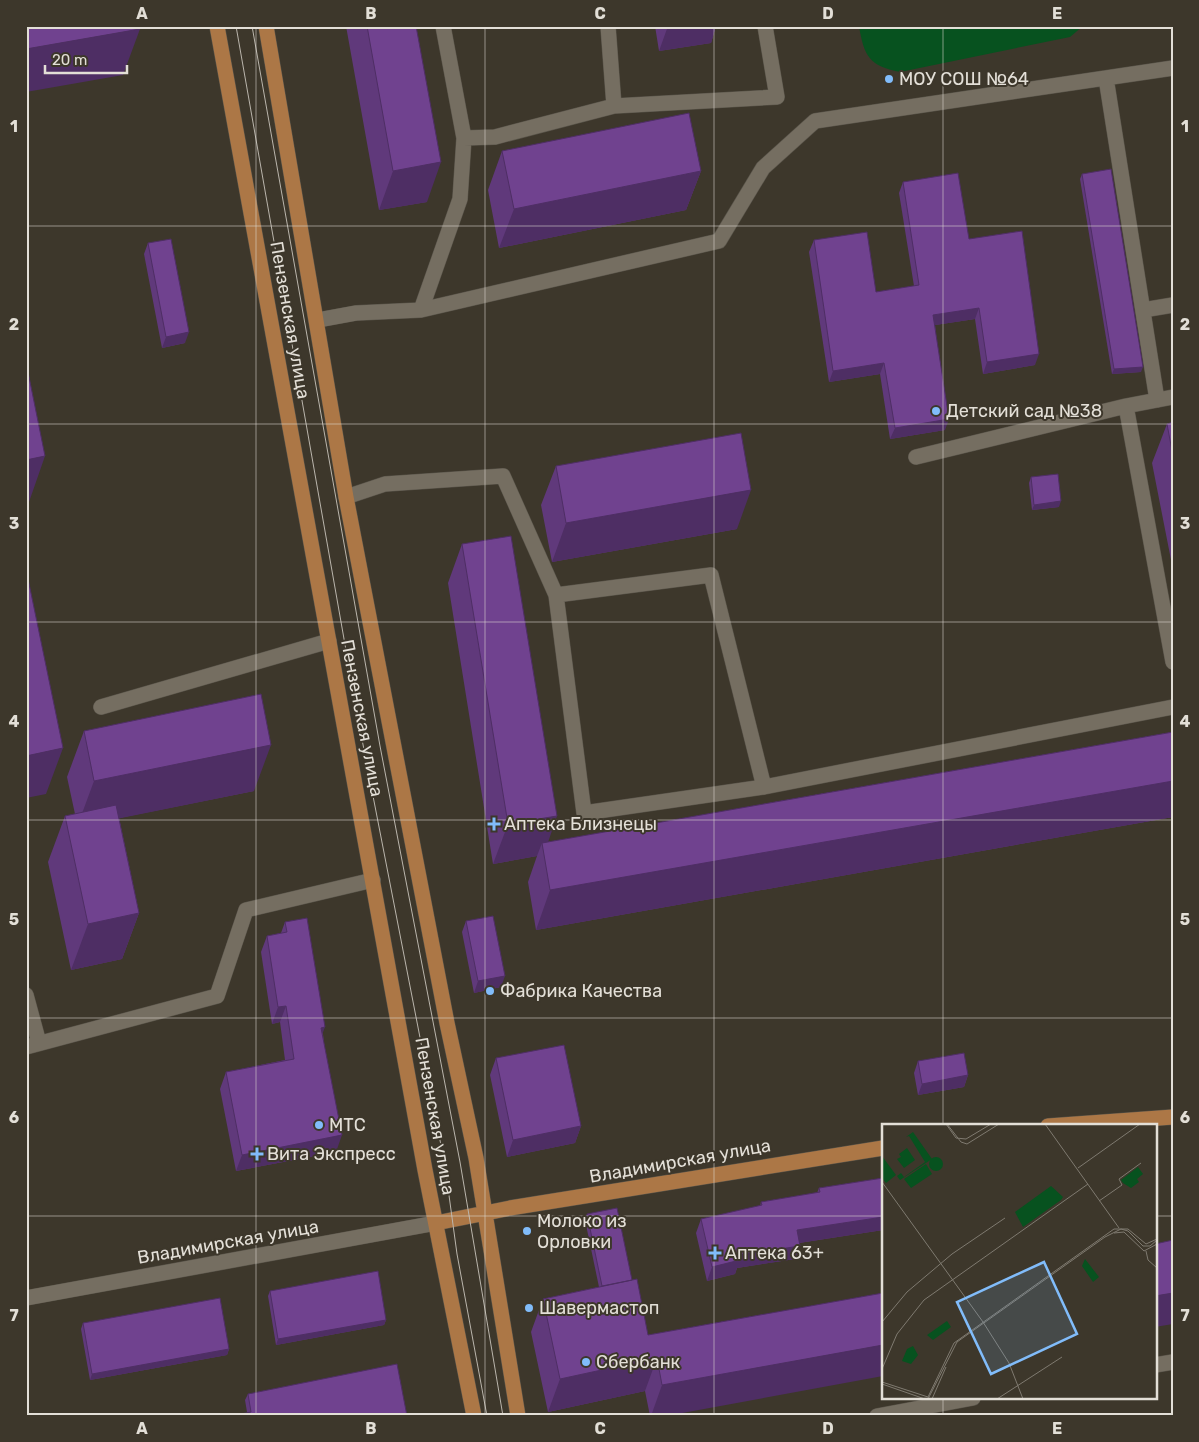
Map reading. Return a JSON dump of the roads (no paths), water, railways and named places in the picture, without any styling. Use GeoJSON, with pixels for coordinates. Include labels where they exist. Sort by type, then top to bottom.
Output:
{"type":"FeatureCollection","features":[{"type":"Feature","properties":{"kind":"main road","name":"Пензенская улица"},"geometry":{"type":"LineString","coordinates":[[217,26],[436,1223],[474,1416]]}},
{"type":"Feature","properties":{"kind":"main road","name":"Пензенская улица"},"geometry":{"type":"LineString","coordinates":[[266,26],[318,320],[346,496],[447,1023],[476,1158],[518,1416]]}},
{"type":"Feature","properties":{"kind":"main road"},"geometry":{"type":"LineString","coordinates":[[1076,1124],[1173,1117]]}},
{"type":"Feature","properties":{"kind":"main road","name":"Владимирская улица"},"geometry":{"type":"LineString","coordinates":[[436,1223],[558,1200],[882,1148]]}},
{"type":"Feature","properties":{"kind":"street"},"geometry":{"type":"LineString","coordinates":[[421,310],[460,199],[464,138],[444,26]]}},
{"type":"Feature","properties":{"kind":"street"},"geometry":{"type":"LineString","coordinates":[[608,26],[614,106]]}},
{"type":"Feature","properties":{"kind":"street"},"geometry":{"type":"LineString","coordinates":[[464,138],[495,137],[614,106],[777,97],[765,26]]}},
{"type":"Feature","properties":{"kind":"street"},"geometry":{"type":"LineString","coordinates":[[318,320],[356,313],[421,310],[719,241],[763,168],[815,121],[1173,68]]}},
{"type":"Feature","properties":{"kind":"street"},"geometry":{"type":"LineString","coordinates":[[1106,78],[1157,400]]}},
{"type":"Feature","properties":{"kind":"street"},"geometry":{"type":"LineString","coordinates":[[1143,310],[1173,305]]}},
{"type":"Feature","properties":{"kind":"street"},"geometry":{"type":"LineString","coordinates":[[916,457],[1126,406],[1173,397]]}},
{"type":"Feature","properties":{"kind":"street"},"geometry":{"type":"LineString","coordinates":[[1126,406],[1173,662]]}},
{"type":"Feature","properties":{"kind":"street"},"geometry":{"type":"LineString","coordinates":[[346,496],[385,484],[503,476],[556,595],[584,813],[764,787],[1173,707]]}},
{"type":"Feature","properties":{"kind":"street"},"geometry":{"type":"LineString","coordinates":[[556,595],[711,575],[764,787]]}},
{"type":"Feature","properties":{"kind":"street"},"geometry":{"type":"LineString","coordinates":[[101,707],[329,641]]}},
{"type":"Feature","properties":{"kind":"street"},"geometry":{"type":"LineString","coordinates":[[26,995],[33,1045],[217,996],[246,910],[373,880]]}},
{"type":"Feature","properties":{"kind":"street","name":"Владимирская улица"},"geometry":{"type":"LineString","coordinates":[[26,1298],[436,1223]]}},
{"type":"Feature","properties":{"kind":"street"},"geometry":{"type":"LineString","coordinates":[[1156,1365],[1173,1362]]}},
{"type":"Feature","properties":{"kind":"street"},"geometry":{"type":"LineString","coordinates":[[877,1416],[962,1400]]}},
{"type":"Feature","properties":{"kind":"tram line"},"geometry":{"type":"LineString","coordinates":[[236,26],[359,724],[445,1166],[457,1254],[487,1416]]}},
{"type":"Feature","properties":{"kind":"tram line"},"geometry":{"type":"LineString","coordinates":[[252,26],[380,746],[460,1162],[503,1416]]}},
{"type":"Feature","properties":{"kind":"place","name":"МОУ СОШ №64"},"geometry":{"type":"Point","coordinates":[889,79]}},
{"type":"Feature","properties":{"kind":"place","name":"Детский сад №38"},"geometry":{"type":"Point","coordinates":[936,411]}},
{"type":"Feature","properties":{"kind":"place","name":"Аптека Близнецы"},"geometry":{"type":"Point","coordinates":[494,824]}},
{"type":"Feature","properties":{"kind":"place","name":"Фабрика Качества"},"geometry":{"type":"Point","coordinates":[490,991]}},
{"type":"Feature","properties":{"kind":"place","name":"МТС"},"geometry":{"type":"Point","coordinates":[319,1125]}},
{"type":"Feature","properties":{"kind":"place","name":"Вита Экспресс"},"geometry":{"type":"Point","coordinates":[257,1154]}},
{"type":"Feature","properties":{"kind":"place","name":"Молоко из Орловки"},"geometry":{"type":"Point","coordinates":[527,1231]}},
{"type":"Feature","properties":{"kind":"place","name":"Аптека 63+"},"geometry":{"type":"Point","coordinates":[715,1253]}},
{"type":"Feature","properties":{"kind":"place","name":"Шавермастоп"},"geometry":{"type":"Point","coordinates":[529,1308]}},
{"type":"Feature","properties":{"kind":"place","name":"Сбербанк"},"geometry":{"type":"Point","coordinates":[586,1362]}}]}
